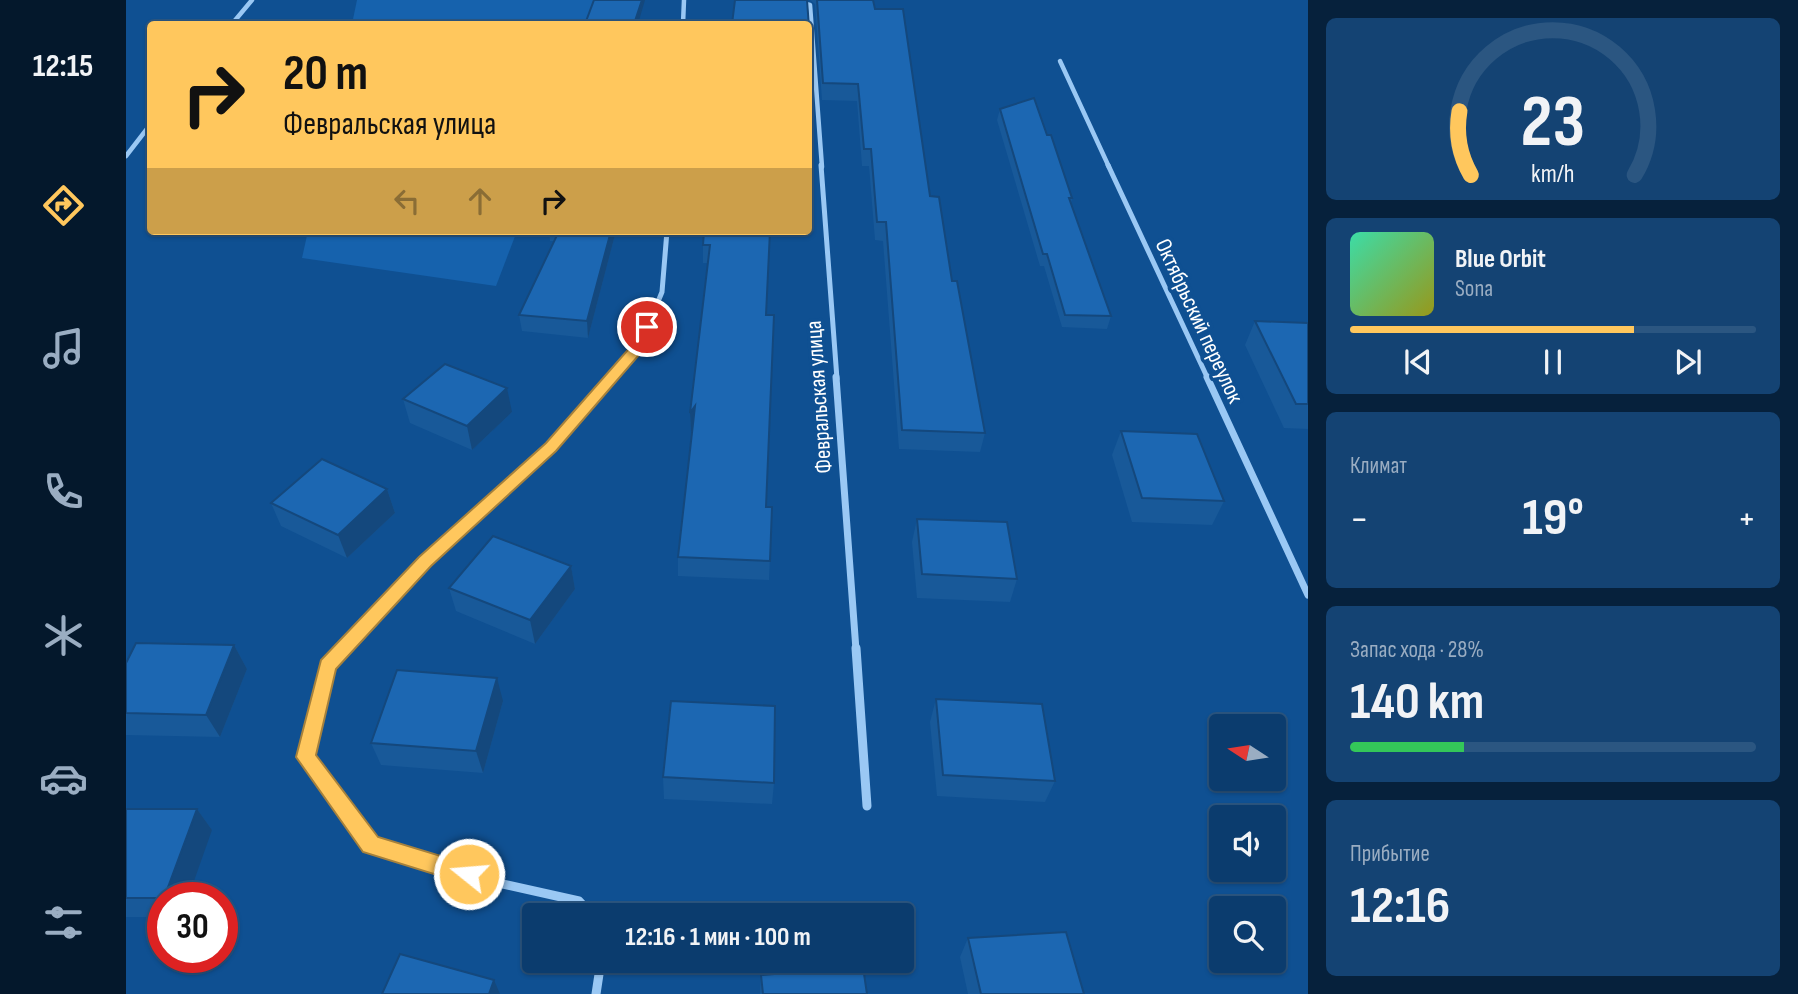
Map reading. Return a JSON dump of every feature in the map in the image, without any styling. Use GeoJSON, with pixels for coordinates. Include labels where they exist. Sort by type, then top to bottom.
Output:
{"type":"FeatureCollection","features":[{"type":"Feature","properties":{"kind":"street"},"geometry":{"type":"LineString","coordinates":[[234,21],[252,0]]}},
{"type":"Feature","properties":{"kind":"street"},"geometry":{"type":"LineString","coordinates":[[683,21],[684,0]]}},
{"type":"Feature","properties":{"kind":"street","name":"Февральская улица"},"geometry":{"type":"LineString","coordinates":[[791,0],[810,5],[811,21]]}},
{"type":"Feature","properties":{"kind":"street","name":"Февральская улица"},"geometry":{"type":"LineString","coordinates":[[812,33],[867,806]]}},
{"type":"Feature","properties":{"kind":"street","name":"Октябрьский переулок"},"geometry":{"type":"LineString","coordinates":[[1060,61],[1308,595]]}},
{"type":"Feature","properties":{"kind":"street"},"geometry":{"type":"LineString","coordinates":[[126,156],[147,129]]}},
{"type":"Feature","properties":{"kind":"street"},"geometry":{"type":"LineString","coordinates":[[581,903],[494,882],[371,845],[306,757],[327,665],[425,562],[551,447],[640,345],[662,292],[667,235]]}},
{"type":"Feature","properties":{"kind":"street"},"geometry":{"type":"LineString","coordinates":[[596,994],[599,973]]}},
{"type":"Feature","properties":{"kind":"shaded area"},"geometry":{"type":"Polygon","coordinates":[[[357,0],[594,0],[588,21],[353,21],[357,0]]]}},
{"type":"Feature","properties":{"kind":"shaded area"},"geometry":{"type":"Polygon","coordinates":[[[307,235],[515,235],[496,286],[302,258],[307,235]]]}},
{"type":"Feature","properties":{"kind":"building"},"geometry":{"type":"Polygon","coordinates":[[[594,0],[642,0],[635,21],[586,21],[594,0]]]}},
{"type":"Feature","properties":{"kind":"building"},"geometry":{"type":"Polygon","coordinates":[[[735,0],[807,0],[809,21],[732,21],[735,0]]]}},
{"type":"Feature","properties":{"kind":"building"},"geometry":{"type":"Polygon","coordinates":[[[817,0],[873,0],[875,9],[903,9],[930,196],[939,197],[952,281],[957,281],[985,433],[902,430],[886,222],[877,222],[871,149],[864,149],[858,84],[823,83],[817,0]]]}},
{"type":"Feature","properties":{"kind":"building"},"geometry":{"type":"Polygon","coordinates":[[[1034,98],[1047,135],[1051,135],[1072,198],[1069,198],[1111,316],[1065,315],[1047,254],[1043,254],[1000,109],[1034,98]]]}},
{"type":"Feature","properties":{"kind":"building"},"geometry":{"type":"Polygon","coordinates":[[[557,235],[610,235],[587,321],[519,315],[557,235]]]}},
{"type":"Feature","properties":{"kind":"building"},"geometry":{"type":"Polygon","coordinates":[[[704,235],[770,235],[766,315],[774,315],[766,507],[772,507],[770,561],[678,557],[695,406],[690,413],[710,245],[703,245],[704,235]]]}},
{"type":"Feature","properties":{"kind":"building"},"geometry":{"type":"Polygon","coordinates":[[[1255,321],[1308,323],[1308,404],[1296,404],[1255,321]]]}},
{"type":"Feature","properties":{"kind":"building"},"geometry":{"type":"Polygon","coordinates":[[[445,364],[507,388],[467,426],[403,399],[445,364]]]}},
{"type":"Feature","properties":{"kind":"building"},"geometry":{"type":"Polygon","coordinates":[[[1121,431],[1197,434],[1224,501],[1142,498],[1121,431]]]}},
{"type":"Feature","properties":{"kind":"building"},"geometry":{"type":"Polygon","coordinates":[[[322,459],[387,489],[338,535],[271,503],[322,459]]]}},
{"type":"Feature","properties":{"kind":"building"},"geometry":{"type":"Polygon","coordinates":[[[917,519],[1007,522],[1017,579],[922,574],[917,519]]]}},
{"type":"Feature","properties":{"kind":"building"},"geometry":{"type":"Polygon","coordinates":[[[493,536],[571,566],[530,620],[449,588],[493,536]]]}},
{"type":"Feature","properties":{"kind":"building"},"geometry":{"type":"Polygon","coordinates":[[[136,643],[234,645],[206,715],[126,713],[126,663],[136,643]]]}},
{"type":"Feature","properties":{"kind":"building"},"geometry":{"type":"Polygon","coordinates":[[[397,670],[497,678],[476,751],[371,743],[397,670]]]}},
{"type":"Feature","properties":{"kind":"building"},"geometry":{"type":"Polygon","coordinates":[[[936,699],[1042,704],[1055,781],[943,775],[936,699]]]}},
{"type":"Feature","properties":{"kind":"building"},"geometry":{"type":"Polygon","coordinates":[[[671,701],[775,706],[774,783],[663,777],[671,701]]]}},
{"type":"Feature","properties":{"kind":"building"},"geometry":{"type":"Polygon","coordinates":[[[126,809],[197,809],[170,882],[147,882],[147,898],[126,898],[126,809]]]}},
{"type":"Feature","properties":{"kind":"building"},"geometry":{"type":"Polygon","coordinates":[[[1066,932],[1084,994],[981,994],[968,938],[1066,932]]]}},
{"type":"Feature","properties":{"kind":"building"},"geometry":{"type":"Polygon","coordinates":[[[400,954],[494,980],[489,994],[382,994],[400,954]]]}},
{"type":"Feature","properties":{"kind":"building"},"geometry":{"type":"Polygon","coordinates":[[[864,973],[867,994],[763,994],[761,975],[864,973]]]}},
{"type":"Feature","properties":{"kind":"route"},"geometry":{"type":"LineString","coordinates":[[469,874],[371,845],[306,757],[327,665],[425,562],[551,447],[640,345],[647,327]]}}]}
